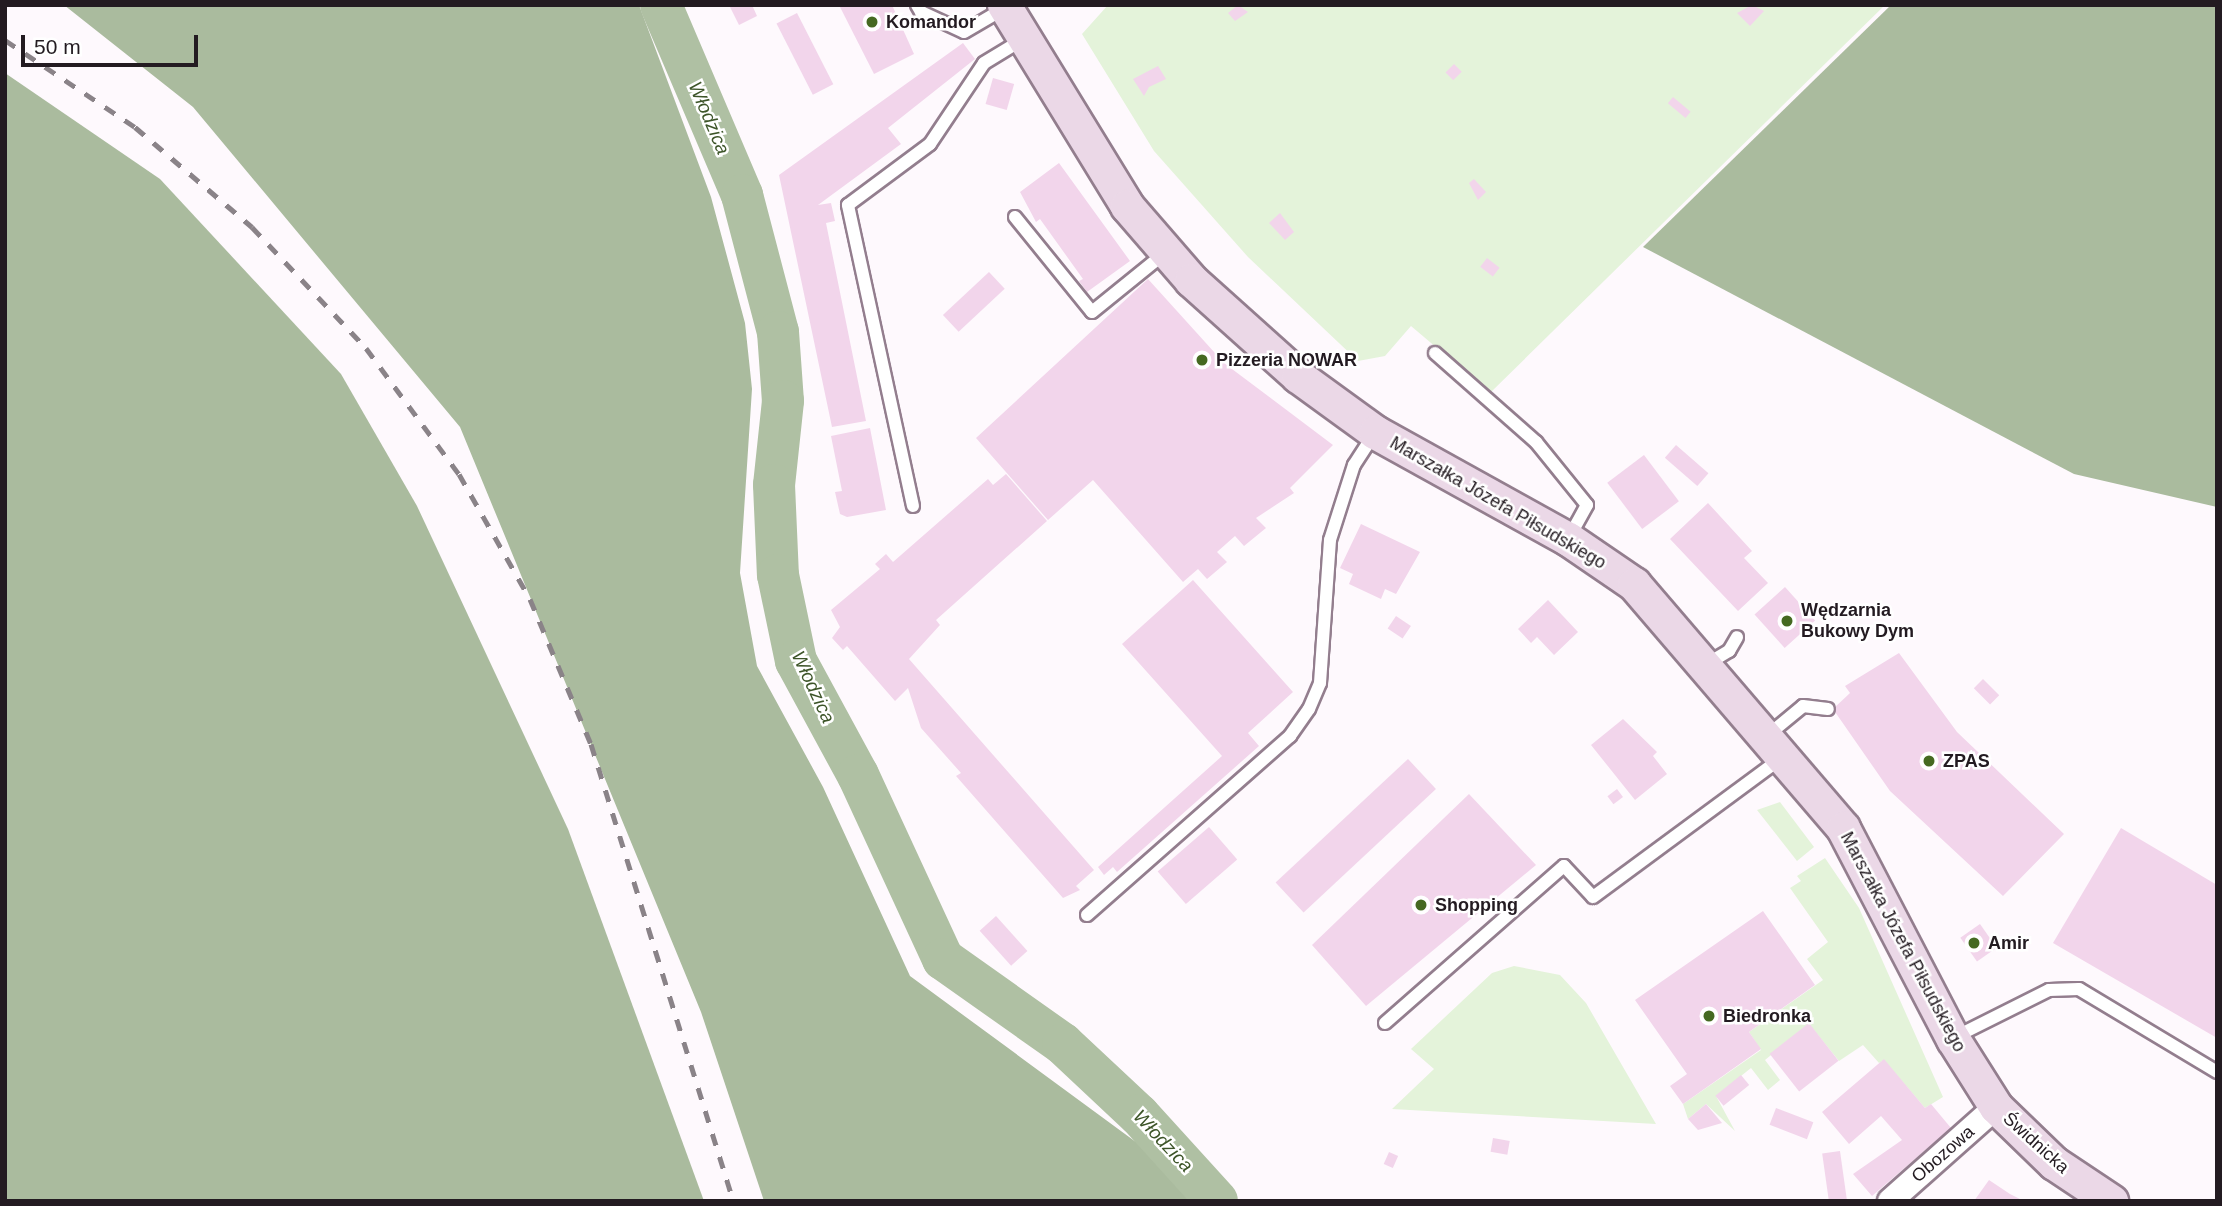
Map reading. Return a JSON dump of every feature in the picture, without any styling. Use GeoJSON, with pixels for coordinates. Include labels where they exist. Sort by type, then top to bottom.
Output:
{"type":"FeatureCollection","features":[{"type":"Feature","properties":{"kind":"street","name":"Marszałka Józefa Piłsudskiego"},"geometry":{"type":"LineString","coordinates":[[1004,7],[1127,206],[1166,251],[1298,376],[1375,432],[1567,540],[1634,584],[1707,664],[1777,745],[1850,840],[1953,1039],[1996,1107]]}},
{"type":"Feature","properties":{"kind":"street","name":"Obozowa"},"geometry":{"type":"LineString","coordinates":[[1890,1201],[1996,1107]]}},
{"type":"Feature","properties":{"kind":"street","name":"Świdnicka"},"geometry":{"type":"LineString","coordinates":[[1996,1107],[2054,1163],[2111,1201]]}},
{"type":"Feature","properties":{"kind":"lane"},"geometry":{"type":"LineString","coordinates":[[917,5],[920,12],[964,33],[1004,7]]}},
{"type":"Feature","properties":{"kind":"lane"},"geometry":{"type":"LineString","coordinates":[[913,506],[848,205],[930,144],[984,63],[1022,40]]}},
{"type":"Feature","properties":{"kind":"lane"},"geometry":{"type":"LineString","coordinates":[[1016,217],[1092,312],[1166,251]]}},
{"type":"Feature","properties":{"kind":"lane"},"geometry":{"type":"LineString","coordinates":[[1435,353],[1536,442],[1587,505],[1567,540]]}},
{"type":"Feature","properties":{"kind":"lane"},"geometry":{"type":"LineString","coordinates":[[1087,915],[1290,736],[1309,709],[1320,683],[1330,540],[1354,465],[1375,432]]}},
{"type":"Feature","properties":{"kind":"lane"},"geometry":{"type":"LineString","coordinates":[[1707,664],[1729,651],[1737,637]]}},
{"type":"Feature","properties":{"kind":"lane"},"geometry":{"type":"LineString","coordinates":[[1385,1023],[1564,866],[1593,897],[1777,745],[1803,706],[1828,709]]}},
{"type":"Feature","properties":{"kind":"lane"},"geometry":{"type":"LineString","coordinates":[[1953,1039],[2049,990],[2079,989],[2217,1072]]}},
{"type":"Feature","properties":{"kind":"green space"},"geometry":{"type":"Polygon","coordinates":[[[64,5],[639,5],[711,197],[745,323],[752,389],[740,573],[757,666],[823,787],[910,976],[1140,1145],[1193,1201],[764,1201],[701,1012],[460,427],[193,107],[64,5]]]}},
{"type":"Feature","properties":{"kind":"green space"},"geometry":{"type":"Polygon","coordinates":[[[1108,5],[1885,5],[1490,393],[1411,326],[1385,356],[1358,361],[1248,257],[1154,151],[1082,34],[1108,5]]]}},
{"type":"Feature","properties":{"kind":"green space"},"geometry":{"type":"Polygon","coordinates":[[[1891,5],[2217,5],[2217,507],[2074,474],[1643,247],[1891,5]]]}},
{"type":"Feature","properties":{"kind":"green space"},"geometry":{"type":"Polygon","coordinates":[[[5,73],[160,179],[341,374],[417,506],[568,829],[704,1201],[5,1201],[5,73]]]}},
{"type":"Feature","properties":{"kind":"green space"},"geometry":{"type":"Polygon","coordinates":[[[1780,802],[1814,847],[1797,861],[1757,810],[1780,802]]]}},
{"type":"Feature","properties":{"kind":"green space"},"geometry":{"type":"Polygon","coordinates":[[[1825,858],[1859,908],[1943,1097],[1925,1108],[1884,1060],[1879,1063],[1863,1045],[1839,1061],[1809,1024],[1765,1060],[1780,1080],[1768,1090],[1751,1068],[1716,1096],[1735,1131],[1706,1104],[1688,1119],[1683,1104],[1761,1050],[1749,1032],[1823,980],[1807,959],[1828,942],[1790,888],[1801,881],[1797,876],[1825,858]]]}},
{"type":"Feature","properties":{"kind":"green space"},"geometry":{"type":"Polygon","coordinates":[[[1514,966],[1560,975],[1586,1003],[1656,1124],[1392,1109],[1434,1069],[1411,1049],[1492,973],[1514,966]]]}},
{"type":"Feature","properties":{"kind":"building"},"geometry":{"type":"Polygon","coordinates":[[[729,5],[752,5],[757,16],[739,25],[729,5]]]}},
{"type":"Feature","properties":{"kind":"building"},"geometry":{"type":"Polygon","coordinates":[[[839,5],[892,5],[914,54],[874,74],[839,5]]]}},
{"type":"Feature","properties":{"kind":"building"},"geometry":{"type":"Polygon","coordinates":[[[1238,5],[1248,12],[1235,21],[1228,13],[1238,5]]]}},
{"type":"Feature","properties":{"kind":"building"},"geometry":{"type":"Polygon","coordinates":[[[1752,5],[1764,11],[1750,26],[1737,13],[1752,5]]]}},
{"type":"Feature","properties":{"kind":"building"},"geometry":{"type":"Polygon","coordinates":[[[797,13],[833,84],[813,95],[777,23],[797,13]]]}},
{"type":"Feature","properties":{"kind":"building"},"geometry":{"type":"Polygon","coordinates":[[[963,43],[975,59],[888,128],[901,144],[818,205],[831,203],[835,221],[826,223],[866,421],[832,427],[779,175],[963,43]]]}},
{"type":"Feature","properties":{"kind":"building"},"geometry":{"type":"Polygon","coordinates":[[[1454,64],[1462,72],[1453,80],[1446,72],[1454,64]]]}},
{"type":"Feature","properties":{"kind":"building"},"geometry":{"type":"Polygon","coordinates":[[[1158,66],[1166,79],[1149,87],[1144,96],[1133,79],[1158,66]]]}},
{"type":"Feature","properties":{"kind":"building"},"geometry":{"type":"Polygon","coordinates":[[[993,78],[1014,84],[1007,110],[986,104],[993,78]]]}},
{"type":"Feature","properties":{"kind":"building"},"geometry":{"type":"Polygon","coordinates":[[[1673,97],[1691,112],[1685,118],[1668,103],[1673,97]]]}},
{"type":"Feature","properties":{"kind":"building"},"geometry":{"type":"Polygon","coordinates":[[[1059,163],[1130,261],[1087,292],[1079,281],[1083,279],[1040,219],[1036,222],[1020,192],[1059,163]]]}},
{"type":"Feature","properties":{"kind":"building"},"geometry":{"type":"Polygon","coordinates":[[[1474,179],[1486,192],[1478,200],[1469,183],[1474,179]]]}},
{"type":"Feature","properties":{"kind":"building"},"geometry":{"type":"Polygon","coordinates":[[[1280,213],[1294,232],[1285,240],[1269,223],[1280,213]]]}},
{"type":"Feature","properties":{"kind":"building"},"geometry":{"type":"Polygon","coordinates":[[[1487,258],[1500,268],[1493,277],[1480,267],[1487,258]]]}},
{"type":"Feature","properties":{"kind":"building"},"geometry":{"type":"Polygon","coordinates":[[[989,272],[1005,289],[959,332],[943,315],[989,272]]]}},
{"type":"Feature","properties":{"kind":"building"},"geometry":{"type":"Polygon","coordinates":[[[1148,279],[1224,363],[1333,445],[1290,488],[1294,493],[1256,518],[1266,528],[1244,546],[1235,536],[1217,552],[1227,562],[1207,579],[1198,569],[1183,582],[1093,480],[1048,520],[976,438],[1148,279]]]}},
{"type":"Feature","properties":{"kind":"building"},"geometry":{"type":"Polygon","coordinates":[[[870,428],[886,510],[847,517],[840,514],[835,492],[842,491],[831,436],[870,428]]]}},
{"type":"Feature","properties":{"kind":"building"},"geometry":{"type":"Polygon","coordinates":[[[1676,445],[1708,473],[1697,486],[1665,458],[1676,445]]]}},
{"type":"Feature","properties":{"kind":"building"},"geometry":{"type":"Polygon","coordinates":[[[1644,455],[1679,501],[1642,529],[1607,483],[1644,455]]]}},
{"type":"Feature","properties":{"kind":"building"},"geometry":{"type":"Polygon","coordinates":[[[1006,474],[1047,521],[936,620],[940,625],[909,659],[1094,870],[1076,886],[1080,890],[1063,898],[956,776],[961,773],[921,728],[908,688],[895,701],[847,646],[843,650],[832,638],[840,627],[831,610],[880,569],[875,564],[886,554],[893,562],[988,479],[993,485],[1006,474]]]}},
{"type":"Feature","properties":{"kind":"building"},"geometry":{"type":"Polygon","coordinates":[[[1708,503],[1752,551],[1744,558],[1768,583],[1738,611],[1670,539],[1708,503]]]}},
{"type":"Feature","properties":{"kind":"building"},"geometry":{"type":"Polygon","coordinates":[[[1361,524],[1420,552],[1396,594],[1385,589],[1381,599],[1349,584],[1353,574],[1340,568],[1361,524]]]}},
{"type":"Feature","properties":{"kind":"building"},"geometry":{"type":"Polygon","coordinates":[[[1193,580],[1293,692],[1248,733],[1259,746],[1117,872],[1113,867],[1104,875],[1098,867],[1222,756],[1122,644],[1193,580]]]}},
{"type":"Feature","properties":{"kind":"building"},"geometry":{"type":"Polygon","coordinates":[[[1785,587],[1815,620],[1785,648],[1755,614],[1785,587]]]}},
{"type":"Feature","properties":{"kind":"building"},"geometry":{"type":"Polygon","coordinates":[[[1548,600],[1578,632],[1554,655],[1537,637],[1531,643],[1518,629],[1548,600]]]}},
{"type":"Feature","properties":{"kind":"building"},"geometry":{"type":"Polygon","coordinates":[[[1396,616],[1411,626],[1403,639],[1388,628],[1396,616]]]}},
{"type":"Feature","properties":{"kind":"building","name":"ZPAS"},"geometry":{"type":"Polygon","coordinates":[[[1899,653],[1957,732],[2064,834],[2003,896],[1890,791],[1833,709],[1850,693],[1845,686],[1899,653]]]}},
{"type":"Feature","properties":{"kind":"building"},"geometry":{"type":"Polygon","coordinates":[[[1983,679],[1999,695],[1990,704],[1974,688],[1983,679]]]}},
{"type":"Feature","properties":{"kind":"building"},"geometry":{"type":"Polygon","coordinates":[[[1623,719],[1657,752],[1653,756],[1667,774],[1635,800],[1591,745],[1623,719]]]}},
{"type":"Feature","properties":{"kind":"building"},"geometry":{"type":"Polygon","coordinates":[[[1408,759],[1436,789],[1304,912],[1276,882],[1408,759]]]}},
{"type":"Feature","properties":{"kind":"building"},"geometry":{"type":"Polygon","coordinates":[[[1617,789],[1623,797],[1613,804],[1607,796],[1617,789]]]}},
{"type":"Feature","properties":{"kind":"building","name":"Shopping"},"geometry":{"type":"Polygon","coordinates":[[[1469,794],[1536,865],[1366,1006],[1312,945],[1469,794]]]}},
{"type":"Feature","properties":{"kind":"building"},"geometry":{"type":"Polygon","coordinates":[[[1209,827],[1237,859],[1186,904],[1158,872],[1209,827]]]}},
{"type":"Feature","properties":{"kind":"building"},"geometry":{"type":"Polygon","coordinates":[[[2121,828],[2217,885],[2217,1038],[2053,943],[2121,828]]]}},
{"type":"Feature","properties":{"kind":"building","name":"Biedronka"},"geometry":{"type":"Polygon","coordinates":[[[1763,911],[1815,985],[1749,1032],[1761,1049],[1683,1104],[1670,1086],[1687,1074],[1635,1000],[1763,911]]]}},
{"type":"Feature","properties":{"kind":"building"},"geometry":{"type":"Polygon","coordinates":[[[996,916],[1027,951],[1011,966],[980,931],[996,916]]]}},
{"type":"Feature","properties":{"kind":"building"},"geometry":{"type":"Polygon","coordinates":[[[1980,924],[1997,948],[1977,962],[1960,938],[1980,924]]]}},
{"type":"Feature","properties":{"kind":"building"},"geometry":{"type":"Polygon","coordinates":[[[1809,1023],[1839,1061],[1799,1092],[1770,1054],[1809,1023]]]}},
{"type":"Feature","properties":{"kind":"building"},"geometry":{"type":"Polygon","coordinates":[[[1884,1059],[1925,1108],[1931,1104],[1951,1128],[1872,1196],[1853,1174],[1902,1140],[1881,1116],[1849,1144],[1822,1112],[1884,1059]]]}},
{"type":"Feature","properties":{"kind":"building"},"geometry":{"type":"Polygon","coordinates":[[[1741,1075],[1749,1085],[1724,1106],[1715,1096],[1741,1075]]]}},
{"type":"Feature","properties":{"kind":"building"},"geometry":{"type":"Polygon","coordinates":[[[1706,1104],[1722,1123],[1698,1130],[1688,1119],[1706,1104]]]}},
{"type":"Feature","properties":{"kind":"building"},"geometry":{"type":"Polygon","coordinates":[[[1776,1108],[1813,1122],[1807,1139],[1770,1125],[1776,1108]]]}},
{"type":"Feature","properties":{"kind":"building"},"geometry":{"type":"Polygon","coordinates":[[[1493,1138],[1510,1141],[1507,1155],[1491,1152],[1493,1138]]]}},
{"type":"Feature","properties":{"kind":"building"},"geometry":{"type":"Polygon","coordinates":[[[1840,1151],[1847,1201],[1829,1201],[1822,1154],[1840,1151]]]}},
{"type":"Feature","properties":{"kind":"building"},"geometry":{"type":"Polygon","coordinates":[[[1389,1152],[1398,1156],[1393,1168],[1384,1164],[1389,1152]]]}},
{"type":"Feature","properties":{"kind":"building"},"geometry":{"type":"Polygon","coordinates":[[[1989,1180],[2010,1194],[2024,1201],[1974,1201],[1989,1180]]]}},
{"type":"Feature","properties":{"kind":"waterway","name":"Włodzica"},"geometry":{"type":"LineString","coordinates":[[661,5],[742,195],[778,332],[783,401],[774,485],[778,575],[796,661],[858,775],[943,959],[1063,1044],[1139,1115],[1217,1201]]}},
{"type":"Feature","properties":{"kind":"railway"},"geometry":{"type":"LineString","coordinates":[[5,40],[135,127],[252,227],[366,348],[459,474],[530,599],[591,744],[733,1201]]}},
{"type":"Feature","properties":{"kind":"place","name":"Komandor"},"geometry":{"type":"Point","coordinates":[872,22]}},
{"type":"Feature","properties":{"kind":"place","name":"Pizzeria NOWAR"},"geometry":{"type":"Point","coordinates":[1202,360]}},
{"type":"Feature","properties":{"kind":"place","name":"Wędzarnia Bukowy Dym"},"geometry":{"type":"Point","coordinates":[1787,621]}},
{"type":"Feature","properties":{"kind":"place","name":"ZPAS"},"geometry":{"type":"Point","coordinates":[1929,761]}},
{"type":"Feature","properties":{"kind":"place","name":"Shopping"},"geometry":{"type":"Point","coordinates":[1421,905]}},
{"type":"Feature","properties":{"kind":"place","name":"Amir"},"geometry":{"type":"Point","coordinates":[1974,943]}},
{"type":"Feature","properties":{"kind":"place","name":"Biedronka"},"geometry":{"type":"Point","coordinates":[1709,1016]}}]}
